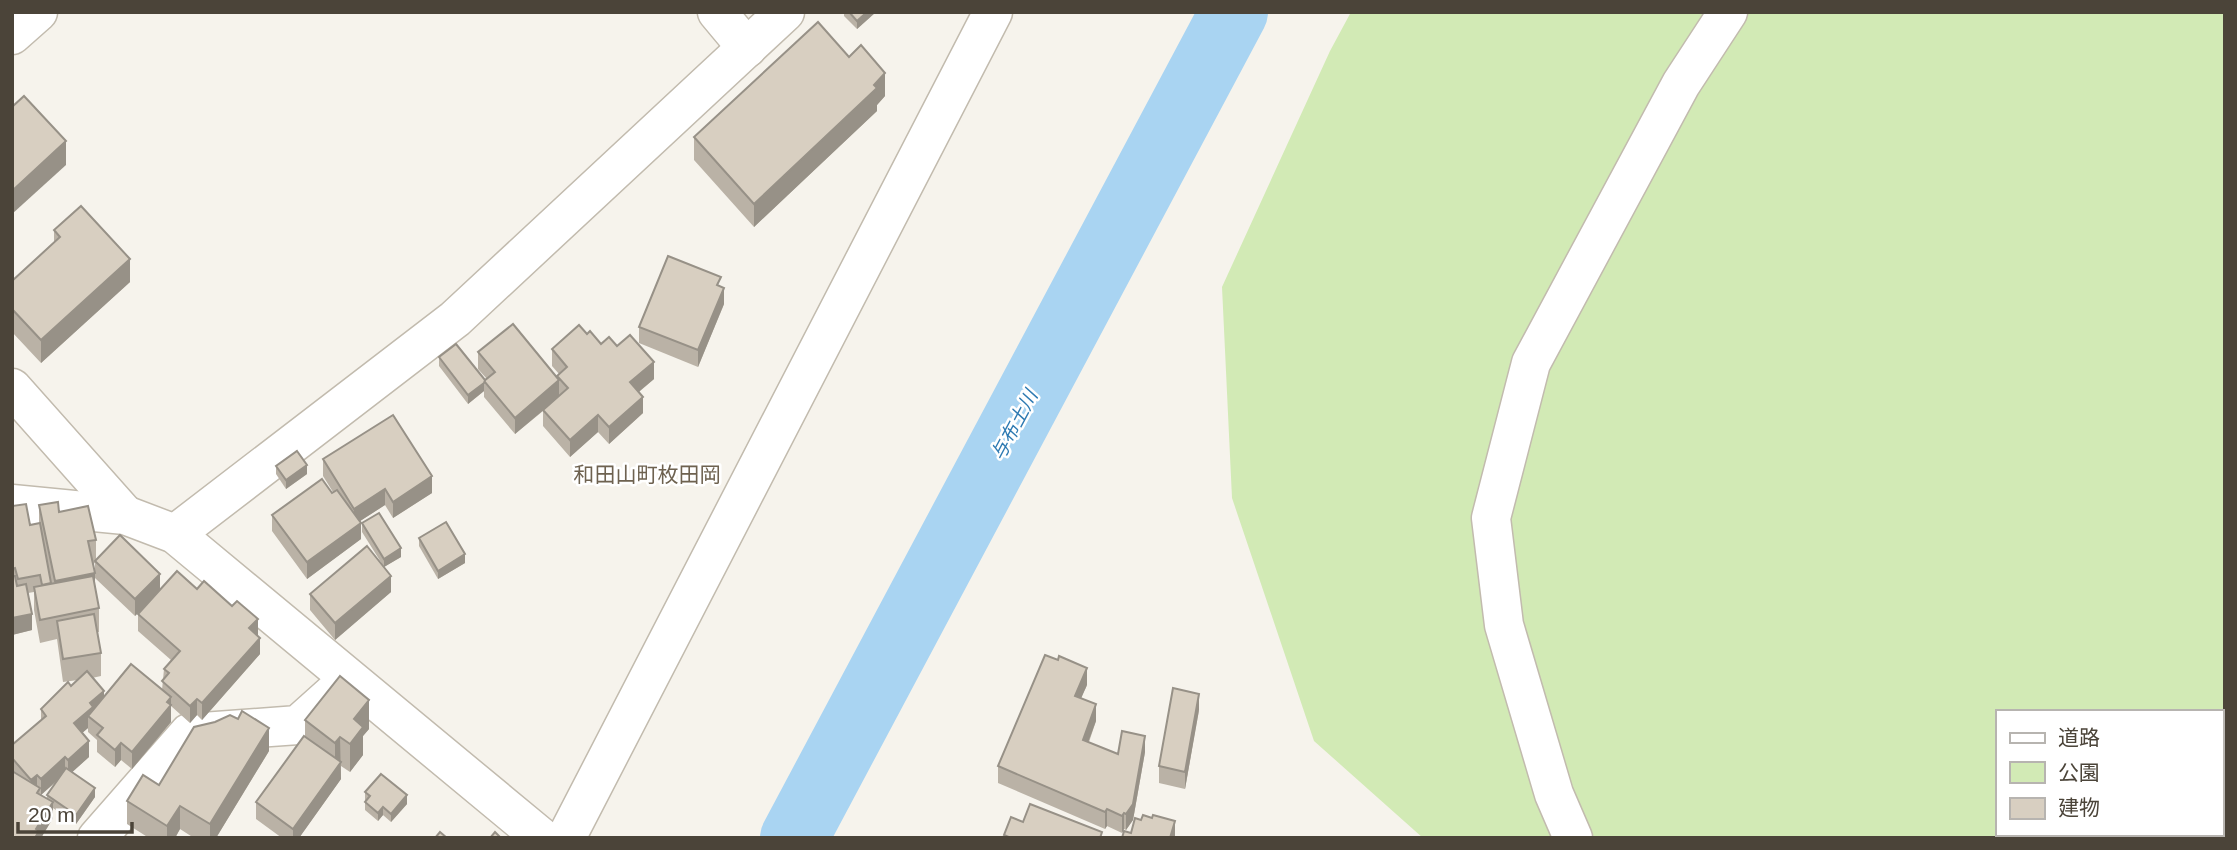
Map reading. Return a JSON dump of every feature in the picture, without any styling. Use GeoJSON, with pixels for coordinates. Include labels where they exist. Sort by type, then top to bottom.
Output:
{"type":"FeatureCollection","features":[{"type":"Feature","properties":{"kind":"street"},"geometry":{"type":"LineString","coordinates":[[12,35],[38,12]]}},
{"type":"Feature","properties":{"kind":"street"},"geometry":{"type":"LineString","coordinates":[[717,12],[747,48]]}},
{"type":"Feature","properties":{"kind":"street"},"geometry":{"type":"LineString","coordinates":[[175,534],[455,319],[785,12]]}},
{"type":"Feature","properties":{"kind":"street"},"geometry":{"type":"LineString","coordinates":[[1573,838],[1554,794],[1504,625],[1491,517],[1531,363],[1681,84],[1728,12]]}},
{"type":"Feature","properties":{"kind":"street"},"geometry":{"type":"LineString","coordinates":[[566,838],[985,16]]}},
{"type":"Feature","properties":{"kind":"street"},"geometry":{"type":"LineString","coordinates":[[12,388],[125,515]]}},
{"type":"Feature","properties":{"kind":"street"},"geometry":{"type":"LineString","coordinates":[[12,504],[125,515],[175,534],[542,838]]}},
{"type":"Feature","properties":{"kind":"street"},"geometry":{"type":"LineString","coordinates":[[97,838],[189,733],[298,726],[350,678]]}},
{"type":"Feature","properties":{"kind":"green space"},"geometry":{"type":"Polygon","coordinates":[[[1351,12],[2225,12],[2225,838],[1423,838],[1314,741],[1232,498],[1222,287],[1330,51],[1351,12]]]}},
{"type":"Feature","properties":{"kind":"building"},"geometry":{"type":"Polygon","coordinates":[[[849,12],[867,12],[857,21],[849,12]]]}},
{"type":"Feature","properties":{"kind":"building"},"geometry":{"type":"Polygon","coordinates":[[[818,22],[849,57],[861,45],[885,73],[874,85],[877,88],[754,204],[694,137],[818,22]]]}},
{"type":"Feature","properties":{"kind":"building"},"geometry":{"type":"Polygon","coordinates":[[[24,96],[66,141],[12,191],[12,107],[24,96]]]}},
{"type":"Feature","properties":{"kind":"building"},"geometry":{"type":"Polygon","coordinates":[[[81,206],[130,259],[41,340],[12,309],[12,281],[60,237],[54,230],[81,206]]]}},
{"type":"Feature","properties":{"kind":"building"},"geometry":{"type":"Polygon","coordinates":[[[668,256],[721,277],[717,285],[724,288],[698,350],[639,327],[668,256]]]}},
{"type":"Feature","properties":{"kind":"building"},"geometry":{"type":"Polygon","coordinates":[[[513,324],[559,380],[515,418],[484,381],[495,372],[478,352],[513,324]]]}},
{"type":"Feature","properties":{"kind":"building"},"geometry":{"type":"Polygon","coordinates":[[[579,325],[587,334],[590,331],[601,344],[609,337],[617,346],[630,335],[654,362],[630,382],[643,397],[609,427],[598,415],[570,440],[543,410],[568,388],[557,376],[567,367],[552,349],[579,325]]]}},
{"type":"Feature","properties":{"kind":"building"},"geometry":{"type":"Polygon","coordinates":[[[456,344],[485,380],[468,395],[439,357],[456,344]]]}},
{"type":"Feature","properties":{"kind":"building"},"geometry":{"type":"Polygon","coordinates":[[[393,415],[432,476],[393,502],[385,489],[354,509],[323,459],[393,415]]]}},
{"type":"Feature","properties":{"kind":"building"},"geometry":{"type":"Polygon","coordinates":[[[297,451],[307,465],[286,480],[276,466],[297,451]]]}},
{"type":"Feature","properties":{"kind":"building"},"geometry":{"type":"Polygon","coordinates":[[[322,479],[332,493],[337,490],[361,523],[307,562],[272,515],[322,479]]]}},
{"type":"Feature","properties":{"kind":"building"},"geometry":{"type":"Polygon","coordinates":[[[58,502],[59,512],[88,506],[96,540],[88,541],[95,573],[55,581],[39,505],[58,502]]]}},
{"type":"Feature","properties":{"kind":"building"},"geometry":{"type":"Polygon","coordinates":[[[26,504],[30,525],[40,523],[51,583],[42,585],[40,575],[18,579],[15,568],[12,569],[12,506],[26,504]]]}},
{"type":"Feature","properties":{"kind":"building"},"geometry":{"type":"Polygon","coordinates":[[[379,513],[401,548],[384,559],[362,523],[379,513]]]}},
{"type":"Feature","properties":{"kind":"building"},"geometry":{"type":"Polygon","coordinates":[[[446,522],[465,554],[438,571],[419,538],[446,522]]]}},
{"type":"Feature","properties":{"kind":"building"},"geometry":{"type":"Polygon","coordinates":[[[120,535],[160,574],[135,599],[95,561],[120,535]]]}},
{"type":"Feature","properties":{"kind":"building"},"geometry":{"type":"Polygon","coordinates":[[[367,546],[391,576],[335,623],[310,594],[367,546]]]}},
{"type":"Feature","properties":{"kind":"building"},"geometry":{"type":"Polygon","coordinates":[[[177,571],[197,589],[204,581],[232,606],[237,601],[258,619],[249,628],[260,638],[202,703],[197,699],[190,706],[162,681],[169,673],[164,669],[180,651],[138,614],[177,571]]]}},
{"type":"Feature","properties":{"kind":"building"},"geometry":{"type":"Polygon","coordinates":[[[12,576],[15,576],[17,586],[26,584],[32,614],[12,618],[12,576]]]}},
{"type":"Feature","properties":{"kind":"building"},"geometry":{"type":"Polygon","coordinates":[[[93,576],[99,608],[40,620],[34,587],[93,576]]]}},
{"type":"Feature","properties":{"kind":"building"},"geometry":{"type":"Polygon","coordinates":[[[94,614],[101,653],[63,659],[57,621],[94,614]]]}},
{"type":"Feature","properties":{"kind":"building"},"geometry":{"type":"Polygon","coordinates":[[[1045,655],[1058,660],[1059,656],[1087,668],[1075,696],[1096,704],[1083,740],[1118,754],[1122,731],[1145,736],[1133,804],[1122,816],[1107,809],[1105,812],[998,766],[1045,655]]]}},
{"type":"Feature","properties":{"kind":"building"},"geometry":{"type":"Polygon","coordinates":[[[131,664],[171,697],[167,702],[171,705],[132,752],[121,743],[115,750],[97,735],[103,728],[88,716],[131,664]]]}},
{"type":"Feature","properties":{"kind":"building"},"geometry":{"type":"Polygon","coordinates":[[[87,671],[104,691],[90,703],[93,707],[74,723],[89,741],[68,760],[65,757],[41,779],[37,775],[31,780],[12,758],[12,745],[46,716],[41,709],[68,682],[71,686],[87,671]]]}},
{"type":"Feature","properties":{"kind":"building"},"geometry":{"type":"Polygon","coordinates":[[[340,676],[369,700],[354,719],[363,727],[350,744],[340,737],[335,743],[305,720],[340,676]]]}},
{"type":"Feature","properties":{"kind":"building"},"geometry":{"type":"Polygon","coordinates":[[[1173,688],[1199,694],[1185,772],[1159,766],[1173,688]]]}},
{"type":"Feature","properties":{"kind":"building"},"geometry":{"type":"Polygon","coordinates":[[[242,711],[269,728],[210,824],[180,806],[167,826],[127,801],[143,775],[159,785],[194,727],[230,715],[238,719],[242,711]]]}},
{"type":"Feature","properties":{"kind":"building"},"geometry":{"type":"Polygon","coordinates":[[[304,736],[341,762],[293,829],[256,802],[304,736]]]}},
{"type":"Feature","properties":{"kind":"building"},"geometry":{"type":"Polygon","coordinates":[[[66,768],[95,788],[76,815],[47,795],[66,768]]]}},
{"type":"Feature","properties":{"kind":"building"},"geometry":{"type":"Polygon","coordinates":[[[12,771],[40,788],[37,793],[53,802],[36,829],[39,831],[35,838],[12,838],[12,771]]]}},
{"type":"Feature","properties":{"kind":"building"},"geometry":{"type":"Polygon","coordinates":[[[381,774],[407,795],[391,814],[383,807],[378,813],[365,802],[370,796],[365,792],[381,774]]]}},
{"type":"Feature","properties":{"kind":"building"},"geometry":{"type":"Polygon","coordinates":[[[1030,804],[1102,832],[1100,838],[1011,838],[1004,835],[1011,817],[1023,822],[1030,804]]]}},
{"type":"Feature","properties":{"kind":"building"},"geometry":{"type":"Polygon","coordinates":[[[1143,815],[1175,821],[1170,838],[1122,838],[1124,831],[1131,833],[1135,818],[1141,820],[1143,815]]]}},
{"type":"Feature","properties":{"kind":"building"},"geometry":{"type":"Polygon","coordinates":[[[440,832],[447,838],[435,838],[440,832]]]}},
{"type":"Feature","properties":{"kind":"building"},"geometry":{"type":"Polygon","coordinates":[[[495,832],[501,838],[490,838],[495,832]]]}},
{"type":"Feature","properties":{"kind":"waterway","name":"与布土川"},"geometry":{"type":"LineString","coordinates":[[794,838],[1234,12]]}},
{"type":"Feature","properties":{"kind":"district","name":"和田山町枚田岡"},"geometry":{"type":"Point","coordinates":[647,475]}}]}
